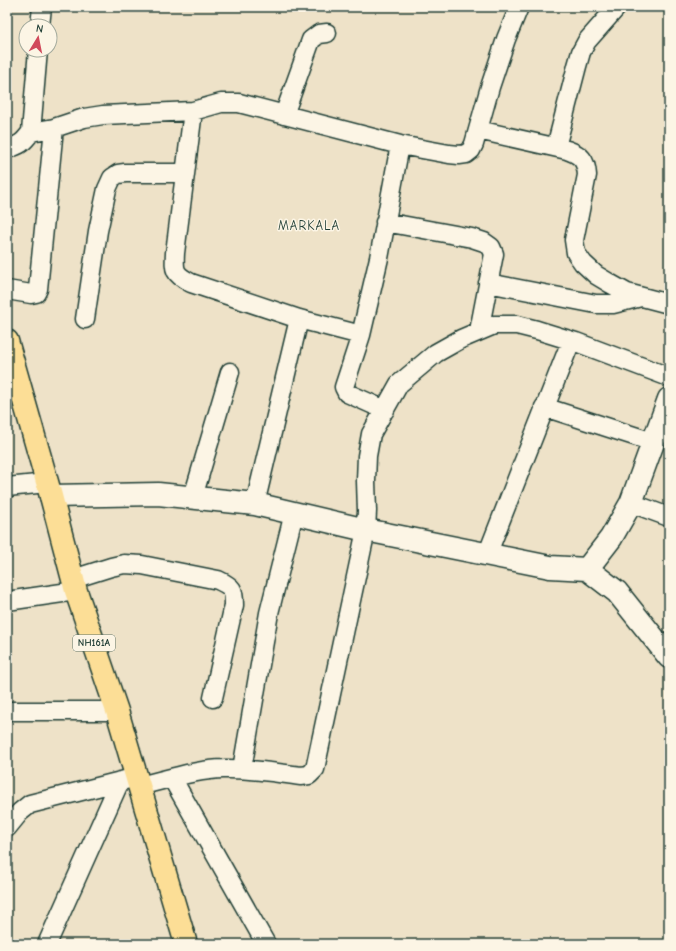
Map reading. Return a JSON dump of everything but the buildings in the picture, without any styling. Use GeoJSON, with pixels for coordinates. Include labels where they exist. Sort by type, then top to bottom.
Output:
{"type":"FeatureCollection","features":[{"type":"Feature","properties":{"kind":"highway","name":"NH161A"},"geometry":{"type":"LineString","coordinates":[[7,341],[49,489],[74,585],[117,711],[132,782],[186,944]]}},
{"type":"Feature","properties":{"kind":"street"},"geometry":{"type":"LineString","coordinates":[[41,18],[42,7]]}},
{"type":"Feature","properties":{"kind":"street"},"geometry":{"type":"LineString","coordinates":[[31,132],[54,128],[84,118],[103,114],[193,111],[221,103],[239,103],[400,145],[449,154],[466,154],[471,150],[474,144],[490,87],[506,39],[519,7]]}},
{"type":"Feature","properties":{"kind":"street"},"geometry":{"type":"LineString","coordinates":[[556,147],[581,52],[587,41],[617,7]]}},
{"type":"Feature","properties":{"kind":"street"},"geometry":{"type":"LineString","coordinates":[[284,115],[311,40],[319,34],[328,33]]}},
{"type":"Feature","properties":{"kind":"street"},"geometry":{"type":"LineString","coordinates":[[7,149],[24,142],[31,132],[37,58]]}},
{"type":"Feature","properties":{"kind":"street"},"geometry":{"type":"LineString","coordinates":[[193,111],[175,260],[175,267],[180,277],[191,283],[299,319],[361,335]]}},
{"type":"Feature","properties":{"kind":"street"},"geometry":{"type":"LineString","coordinates":[[7,290],[31,294],[36,293],[38,289],[54,128]]}},
{"type":"Feature","properties":{"kind":"street"},"geometry":{"type":"LineString","coordinates":[[478,130],[556,147],[576,153],[586,166],[587,175],[574,240],[576,253],[583,263],[596,275],[627,293],[669,304]]}},
{"type":"Feature","properties":{"kind":"street"},"geometry":{"type":"LineString","coordinates":[[385,410],[347,393],[344,387],[361,335],[379,258],[400,145]]}},
{"type":"Feature","properties":{"kind":"street"},"geometry":{"type":"LineString","coordinates":[[85,319],[98,231],[107,189],[112,178],[118,174],[125,173],[185,173]]}},
{"type":"Feature","properties":{"kind":"street"},"geometry":{"type":"LineString","coordinates":[[386,222],[472,238],[491,246],[494,254],[479,332]]}},
{"type":"Feature","properties":{"kind":"street"},"geometry":{"type":"LineString","coordinates":[[488,283],[596,304],[613,304],[642,297]]}},
{"type":"Feature","properties":{"kind":"street"},"geometry":{"type":"LineString","coordinates":[[255,504],[299,319]]}},
{"type":"Feature","properties":{"kind":"street"},"geometry":{"type":"LineString","coordinates":[[7,828],[20,812],[30,804],[132,782],[172,778],[223,769],[242,769],[301,776],[309,775],[315,769],[366,530],[367,456],[371,434],[399,384],[436,353],[461,339],[494,325],[517,325],[571,341],[669,377]]}},
{"type":"Feature","properties":{"kind":"street"},"geometry":{"type":"LineString","coordinates":[[487,555],[571,341]]}},
{"type":"Feature","properties":{"kind":"street"},"geometry":{"type":"LineString","coordinates":[[193,498],[230,372]]}},
{"type":"Feature","properties":{"kind":"street"},"geometry":{"type":"LineString","coordinates":[[587,569],[611,538],[632,503],[669,399]]}},
{"type":"Feature","properties":{"kind":"street"},"geometry":{"type":"LineString","coordinates":[[544,407],[653,442]]}},
{"type":"Feature","properties":{"kind":"street"},"geometry":{"type":"LineString","coordinates":[[7,487],[158,494],[255,504],[366,530],[487,555],[550,567],[587,569],[617,592],[669,657]]}},
{"type":"Feature","properties":{"kind":"street"},"geometry":{"type":"LineString","coordinates":[[632,503],[669,517]]}},
{"type":"Feature","properties":{"kind":"street"},"geometry":{"type":"LineString","coordinates":[[242,769],[269,613],[294,513]]}},
{"type":"Feature","properties":{"kind":"street"},"geometry":{"type":"LineString","coordinates":[[7,601],[74,585],[111,566],[124,564],[142,565],[218,580],[228,585],[234,593],[234,605],[213,698]]}},
{"type":"Feature","properties":{"kind":"street"},"geometry":{"type":"LineString","coordinates":[[7,711],[117,711]]}},
{"type":"Feature","properties":{"kind":"street"},"geometry":{"type":"LineString","coordinates":[[172,778],[266,944]]}},
{"type":"Feature","properties":{"kind":"street"},"geometry":{"type":"LineString","coordinates":[[47,944],[132,782]]}},
{"type":"Feature","properties":{"kind":"district","name":"MARKALA"},"geometry":{"type":"Point","coordinates":[309,225]}}]}
